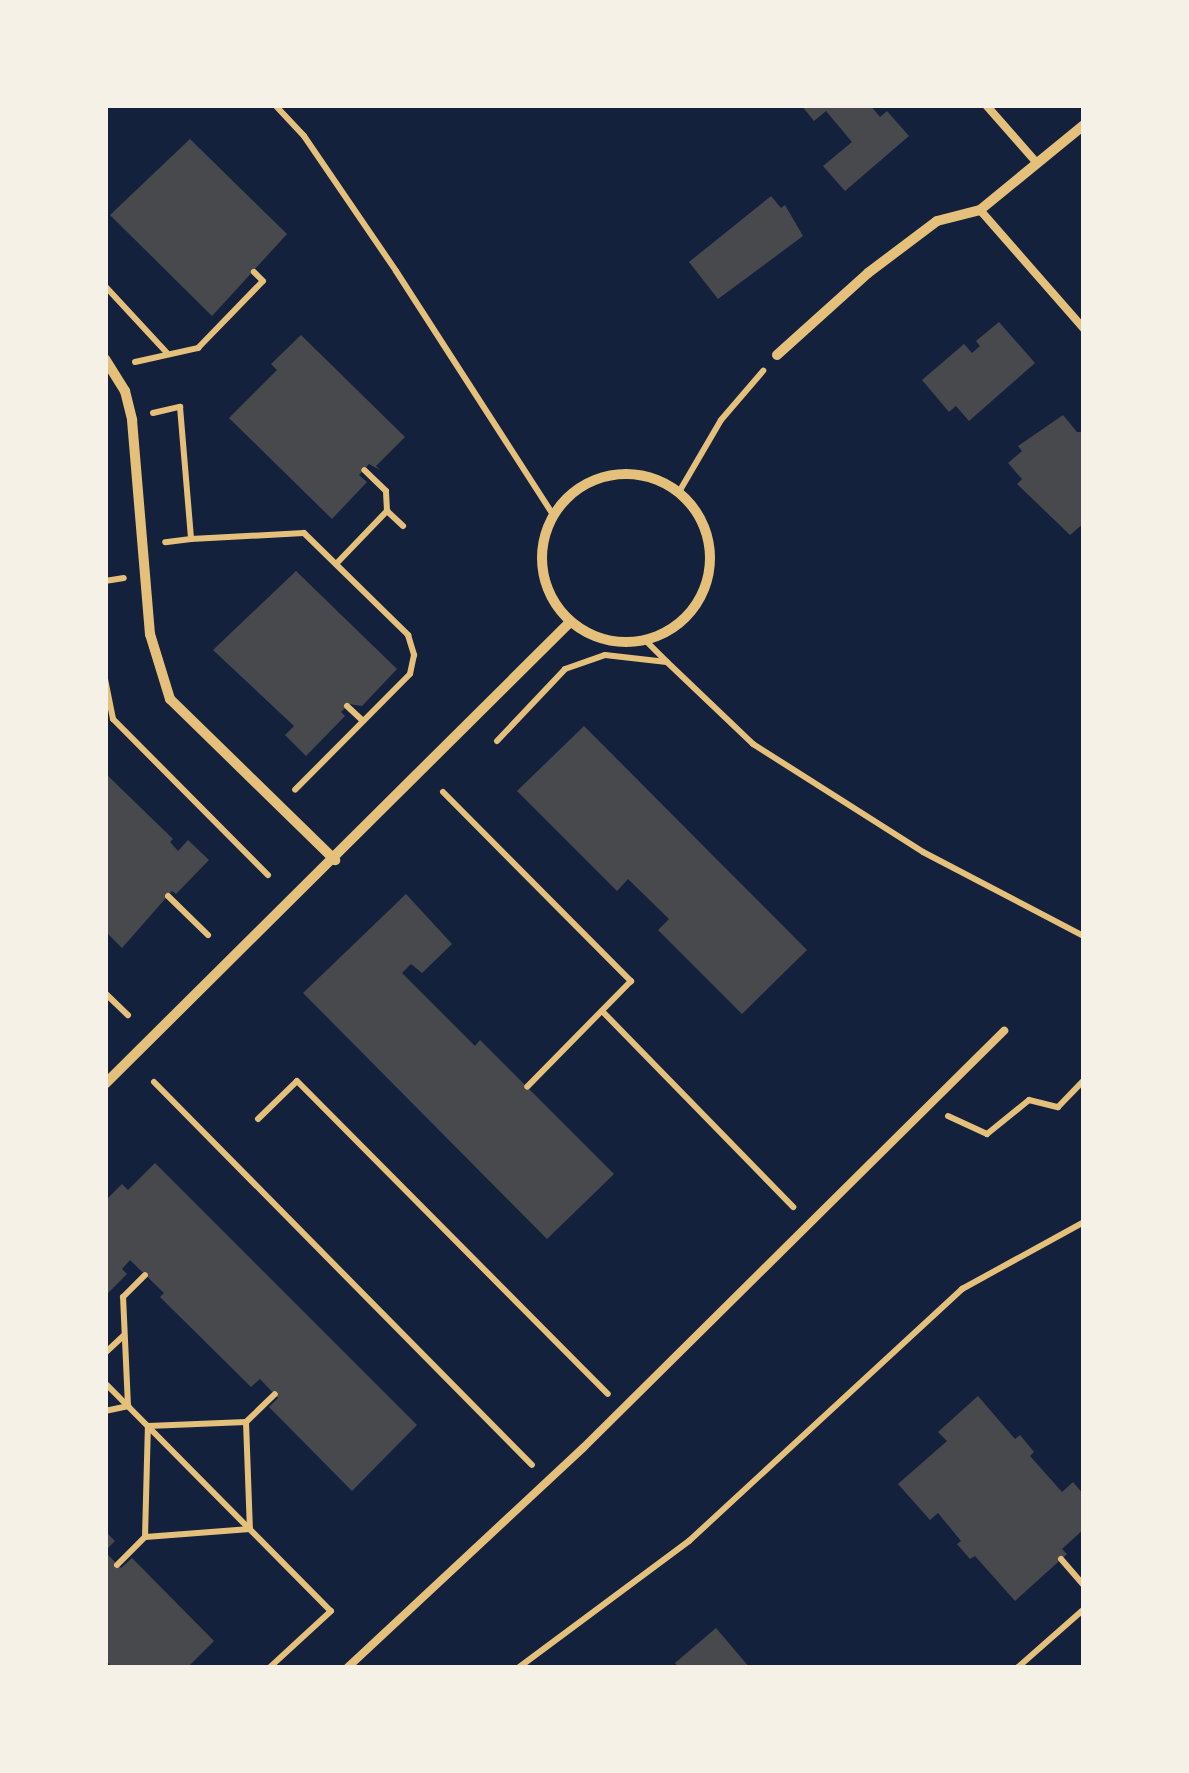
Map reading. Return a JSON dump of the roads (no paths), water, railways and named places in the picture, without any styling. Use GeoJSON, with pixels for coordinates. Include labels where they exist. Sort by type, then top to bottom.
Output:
{"type":"FeatureCollection","features":[{"type":"Feature","properties":{"kind":"street"},"geometry":{"type":"LineString","coordinates":[[777,355],[868,272],[936,221],[980,210],[1084,126]]}},
{"type":"Feature","properties":{"kind":"street"},"geometry":{"type":"LineString","coordinates":[[105,359],[126,391],[132,420],[150,634],[170,699],[335,860]]}},
{"type":"Feature","properties":{"kind":"street"},"geometry":{"type":"LineString","coordinates":[[639,476],[679,492],[697,512],[707,536],[710,563],[704,589],[690,612],[670,630],[645,640],[618,642],[593,636],[570,622],[552,599],[542,572],[542,543],[552,516],[571,494],[596,478],[639,476]]}},
{"type":"Feature","properties":{"kind":"street"},"geometry":{"type":"LineString","coordinates":[[105,1084],[335,860],[570,622]]}},
{"type":"Feature","properties":{"kind":"lane"},"geometry":{"type":"LineString","coordinates":[[986,105],[1037,163]]}},
{"type":"Feature","properties":{"kind":"lane"},"geometry":{"type":"LineString","coordinates":[[980,210],[1084,329]]}},
{"type":"Feature","properties":{"kind":"lane"},"geometry":{"type":"LineString","coordinates":[[347,1668],[548,1482],[1004,1031]]}}]}
